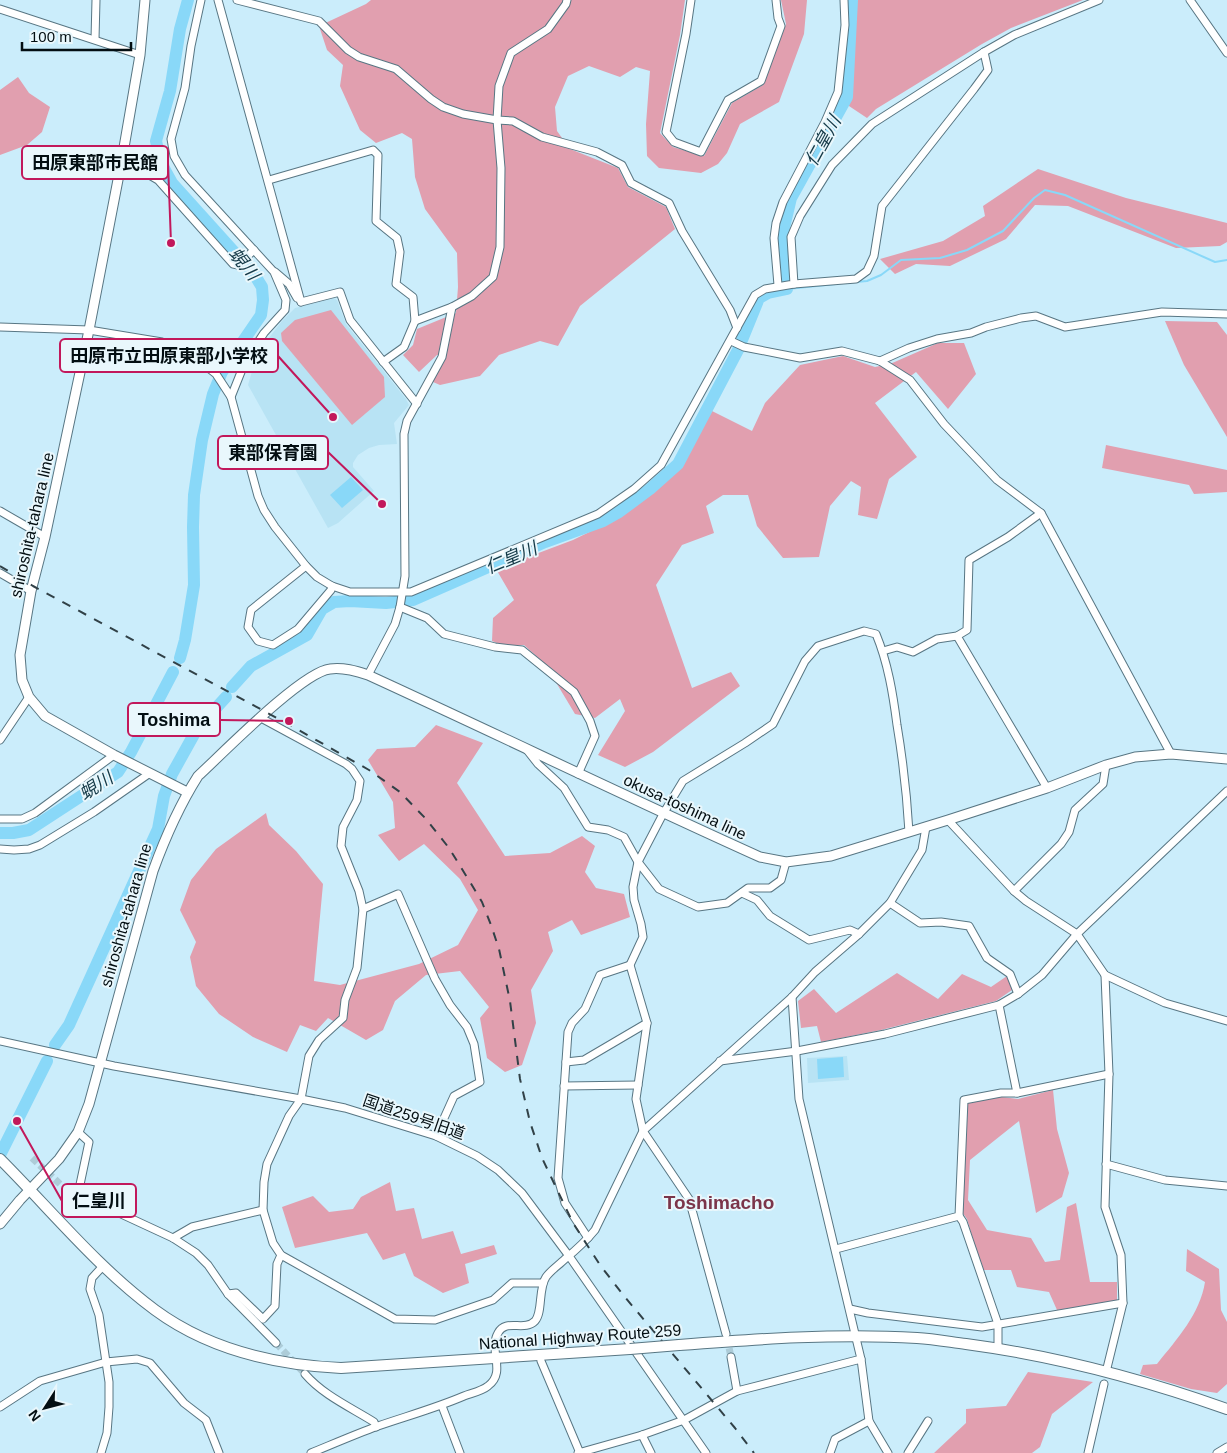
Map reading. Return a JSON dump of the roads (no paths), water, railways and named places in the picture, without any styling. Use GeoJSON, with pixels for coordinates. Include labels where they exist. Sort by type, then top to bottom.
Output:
{"type":"FeatureCollection","features":[{"type":"Feature","properties":{"kind":"highway","name":"National Highway Route 259"},"geometry":{"type":"LineString","coordinates":[[4,1162],[103,1266],[156,1311],[197,1335],[240,1352],[274,1360],[310,1367],[341,1368],[630,1349],[791,1336],[919,1338],[998,1348],[1045,1357],[1129,1377],[1227,1409]]}},
{"type":"Feature","properties":{"kind":"main road","name":"shiroshita-tahara line"},"geometry":{"type":"LineString","coordinates":[[0,1224],[59,1159],[78,1132],[89,1104],[153,871],[165,838],[187,792],[114,755],[45,716],[29,697],[22,680],[20,655],[31,591],[46,536],[89,330],[122,159],[140,55],[145,0]]}},
{"type":"Feature","properties":{"kind":"main road","name":"okusa-toshima line"},"geometry":{"type":"LineString","coordinates":[[187,792],[198,776],[297,686],[316,673],[330,669],[351,670],[368,675],[760,857],[786,862],[831,856],[1047,788],[1106,765],[1135,758],[1171,754],[1227,759]]}},
{"type":"Feature","properties":{"kind":"street"},"geometry":{"type":"LineString","coordinates":[[95,39],[96,0]]}},
{"type":"Feature","properties":{"kind":"street"},"geometry":{"type":"LineString","coordinates":[[202,0],[191,46],[185,88],[171,139],[174,156],[185,175],[274,272],[286,300],[285,310],[264,333],[245,362],[232,397]]}},
{"type":"Feature","properties":{"kind":"street"},"geometry":{"type":"LineString","coordinates":[[218,0],[301,302]]}},
{"type":"Feature","properties":{"kind":"street"},"geometry":{"type":"LineString","coordinates":[[237,0],[319,21],[348,50],[359,57],[396,69],[431,99],[443,106],[463,114],[513,121],[542,137],[596,152],[622,165],[631,183],[670,203],[682,231],[730,310],[737,328]]}},
{"type":"Feature","properties":{"kind":"street"},"geometry":{"type":"LineString","coordinates":[[415,321],[452,308],[472,296],[494,277],[500,247],[501,168],[497,120],[499,86],[511,53],[548,29],[567,0]]}},
{"type":"Feature","properties":{"kind":"street"},"geometry":{"type":"LineString","coordinates":[[691,0],[666,132],[674,142],[701,152],[728,100],[761,81],[781,26],[776,0]]}},
{"type":"Feature","properties":{"kind":"street"},"geometry":{"type":"LineString","coordinates":[[778,286],[774,238],[776,223],[783,202],[825,122],[838,92],[845,25],[844,0]]}},
{"type":"Feature","properties":{"kind":"street"},"geometry":{"type":"LineString","coordinates":[[794,284],[792,237],[800,216],[832,165],[872,124],[984,52],[1014,35],[1099,0]]}},
{"type":"Feature","properties":{"kind":"street"},"geometry":{"type":"LineString","coordinates":[[1190,0],[1227,54]]}},
{"type":"Feature","properties":{"kind":"street"},"geometry":{"type":"LineString","coordinates":[[0,9],[140,55]]}},
{"type":"Feature","properties":{"kind":"street"},"geometry":{"type":"LineString","coordinates":[[0,327],[89,330],[162,342],[202,363],[216,374],[232,397],[249,465],[261,503],[276,527],[306,566],[317,577],[332,586],[350,592],[411,592],[598,514],[634,489],[661,465],[755,294],[764,289],[778,286],[856,279],[867,271],[874,256],[882,206],[988,70],[984,52]]}},
{"type":"Feature","properties":{"kind":"street"},"geometry":{"type":"LineString","coordinates":[[268,180],[373,150],[378,155],[376,221],[397,238],[400,252],[396,284],[413,297],[415,321],[404,347],[382,362]]}},
{"type":"Feature","properties":{"kind":"street"},"geometry":{"type":"LineString","coordinates":[[122,159],[158,180],[233,264],[238,265],[254,250]]}},
{"type":"Feature","properties":{"kind":"street"},"geometry":{"type":"LineString","coordinates":[[274,272],[282,276],[301,302]]}},
{"type":"Feature","properties":{"kind":"street"},"geometry":{"type":"LineString","coordinates":[[301,302],[340,292],[350,320],[415,408]]}},
{"type":"Feature","properties":{"kind":"street"},"geometry":{"type":"LineString","coordinates":[[368,675],[395,624],[400,608],[405,576],[404,434],[407,421],[442,357],[452,308]]}},
{"type":"Feature","properties":{"kind":"street"},"geometry":{"type":"LineString","coordinates":[[880,362],[910,348],[937,339],[971,333],[986,327],[1028,317],[1036,316],[1065,327],[1162,312],[1227,314]]}},
{"type":"Feature","properties":{"kind":"street"},"geometry":{"type":"LineString","coordinates":[[731,340],[744,347],[800,358],[842,350],[880,362],[910,380],[944,424],[997,480],[1041,513],[1171,754]]}},
{"type":"Feature","properties":{"kind":"street"},"geometry":{"type":"LineString","coordinates":[[0,511],[46,536]]}},
{"type":"Feature","properties":{"kind":"street"},"geometry":{"type":"LineString","coordinates":[[883,651],[897,647],[912,652],[937,639],[957,636],[967,630],[969,560],[1008,538],[1041,513]]}},
{"type":"Feature","properties":{"kind":"street"},"geometry":{"type":"LineString","coordinates":[[306,566],[251,610],[248,627],[258,641],[273,645],[298,629],[331,590],[332,586]]}},
{"type":"Feature","properties":{"kind":"street"},"geometry":{"type":"LineString","coordinates":[[0,573],[31,591]]}},
{"type":"Feature","properties":{"kind":"street"},"geometry":{"type":"LineString","coordinates":[[400,608],[428,618],[444,634],[495,647],[522,650],[574,692],[590,721],[595,736],[578,774]]}},
{"type":"Feature","properties":{"kind":"street"},"geometry":{"type":"LineString","coordinates":[[726,1334],[689,1199],[642,1131],[636,1099],[647,1023],[630,965],[642,937],[633,887],[638,862],[683,781],[746,743],[772,724],[805,661],[818,646],[864,631],[876,634],[883,651],[892,690],[906,787],[909,832]]}},
{"type":"Feature","properties":{"kind":"street"},"geometry":{"type":"LineString","coordinates":[[957,636],[1047,788]]}},
{"type":"Feature","properties":{"kind":"street"},"geometry":{"type":"LineString","coordinates":[[0,740],[29,697]]}},
{"type":"Feature","properties":{"kind":"street"},"geometry":{"type":"LineString","coordinates":[[261,718],[346,764],[360,781],[358,800],[343,827],[341,846],[359,891],[363,909],[357,968],[345,1000],[343,1018],[318,1040],[309,1056],[301,1099],[290,1116],[267,1164],[263,1210],[273,1243],[281,1255],[395,1319],[435,1320],[493,1300],[512,1283],[543,1283]]}},
{"type":"Feature","properties":{"kind":"street"},"geometry":{"type":"LineString","coordinates":[[525,747],[538,764],[564,788],[588,827],[608,830],[624,837],[638,862],[659,889],[698,907],[727,903],[748,888],[770,888],[781,880],[786,862]]}},
{"type":"Feature","properties":{"kind":"street"},"geometry":{"type":"LineString","coordinates":[[0,819],[22,819],[35,813],[88,776],[114,755]]}},
{"type":"Feature","properties":{"kind":"street"},"geometry":{"type":"LineString","coordinates":[[1014,891],[1061,844],[1069,832],[1075,810],[1103,784],[1106,765]]}},
{"type":"Feature","properties":{"kind":"street"},"geometry":{"type":"LineString","coordinates":[[0,849],[29,849],[40,845],[94,812],[150,773]]}},
{"type":"Feature","properties":{"kind":"street"},"geometry":{"type":"LineString","coordinates":[[720,1061],[797,1051],[885,1034],[999,1005],[1018,994],[1042,975],[1077,934],[1227,791]]}},
{"type":"Feature","properties":{"kind":"street"},"geometry":{"type":"LineString","coordinates":[[948,820],[1014,891],[1077,934],[1105,975],[1165,1003],[1227,1021]]}},
{"type":"Feature","properties":{"kind":"street"},"geometry":{"type":"LineString","coordinates":[[311,1453],[376,1426],[442,1406],[487,1387],[495,1380],[498,1366],[496,1340],[498,1333],[501,1328],[506,1326],[513,1324],[525,1326],[534,1321],[539,1312],[543,1283],[546,1276],[595,1230],[642,1131],[792,997],[815,972],[859,934],[890,903],[922,850],[926,827]]}},
{"type":"Feature","properties":{"kind":"street"},"geometry":{"type":"LineString","coordinates":[[742,893],[757,900],[770,916],[809,940],[850,930],[859,934]]}},
{"type":"Feature","properties":{"kind":"street"},"geometry":{"type":"LineString","coordinates":[[363,909],[398,894],[435,980],[450,1005],[468,1026],[474,1044],[480,1082],[454,1096],[436,1136]]}},
{"type":"Feature","properties":{"kind":"street"},"geometry":{"type":"LineString","coordinates":[[890,903],[920,922],[941,922],[969,926],[987,958],[1010,974],[1018,994]]}},
{"type":"Feature","properties":{"kind":"street"},"geometry":{"type":"LineString","coordinates":[[588,1238],[565,1203],[558,1178],[568,1032],[572,1023],[586,1009],[600,975],[630,965]]}},
{"type":"Feature","properties":{"kind":"street"},"geometry":{"type":"LineString","coordinates":[[1105,975],[1109,1074],[1106,1207],[1121,1256],[1123,1303],[1107,1368]]}},
{"type":"Feature","properties":{"kind":"street"},"geometry":{"type":"LineString","coordinates":[[792,997],[799,1099],[856,1336],[869,1421],[888,1453]]}},
{"type":"Feature","properties":{"kind":"street"},"geometry":{"type":"LineString","coordinates":[[999,1005],[1017,1093]]}},
{"type":"Feature","properties":{"kind":"street"},"geometry":{"type":"LineString","coordinates":[[566,1062],[584,1060],[647,1023]]}},
{"type":"Feature","properties":{"kind":"street","name":"国道259号旧道"},"geometry":{"type":"LineString","coordinates":[[0,1040],[56,1054],[345,1108],[436,1136],[477,1156],[498,1170],[522,1193],[569,1256],[706,1453]]}},
{"type":"Feature","properties":{"kind":"street"},"geometry":{"type":"LineString","coordinates":[[998,1348],[998,1324],[963,1222],[959,1216],[964,1100],[1000,1093],[1017,1093],[1109,1074]]}},
{"type":"Feature","properties":{"kind":"street"},"geometry":{"type":"LineString","coordinates":[[564,1086],[638,1085]]}},
{"type":"Feature","properties":{"kind":"street"},"geometry":{"type":"LineString","coordinates":[[78,1132],[89,1142],[78,1194],[173,1238],[196,1253],[208,1265],[228,1294],[276,1343]]}},
{"type":"Feature","properties":{"kind":"street"},"geometry":{"type":"LineString","coordinates":[[1106,1164],[1164,1180],[1227,1186]]}},
{"type":"Feature","properties":{"kind":"street"},"geometry":{"type":"LineString","coordinates":[[173,1238],[192,1227],[263,1210]]}},
{"type":"Feature","properties":{"kind":"street"},"geometry":{"type":"LineString","coordinates":[[836,1249],[959,1216]]}},
{"type":"Feature","properties":{"kind":"street"},"geometry":{"type":"LineString","coordinates":[[228,1294],[236,1293],[263,1319],[274,1306],[277,1264],[281,1255]]}},
{"type":"Feature","properties":{"kind":"street"},"geometry":{"type":"LineString","coordinates":[[101,1453],[107,1433],[109,1407],[106,1362],[99,1315],[90,1289],[92,1278],[103,1266]]}},
{"type":"Feature","properties":{"kind":"street"},"geometry":{"type":"LineString","coordinates":[[850,1309],[868,1313],[982,1327],[1123,1303]]}},
{"type":"Feature","properties":{"kind":"street"},"geometry":{"type":"LineString","coordinates":[[540,1355],[579,1453],[642,1435],[684,1420],[737,1390],[861,1359]]}},
{"type":"Feature","properties":{"kind":"street"},"geometry":{"type":"LineString","coordinates":[[731,1357],[737,1390]]}},
{"type":"Feature","properties":{"kind":"street"},"geometry":{"type":"LineString","coordinates":[[0,1407],[40,1381],[106,1362],[138,1359],[150,1363],[184,1403],[206,1420],[219,1453]]}},
{"type":"Feature","properties":{"kind":"street"},"geometry":{"type":"LineString","coordinates":[[305,1374],[314,1384],[374,1422],[376,1426]]}},
{"type":"Feature","properties":{"kind":"street"},"geometry":{"type":"LineString","coordinates":[[1088,1453],[1104,1384]]}},
{"type":"Feature","properties":{"kind":"street"},"geometry":{"type":"LineString","coordinates":[[442,1406],[460,1453]]}},
{"type":"Feature","properties":{"kind":"street"},"geometry":{"type":"LineString","coordinates":[[830,1453],[835,1439],[869,1421]]}},
{"type":"Feature","properties":{"kind":"street"},"geometry":{"type":"LineString","coordinates":[[908,1453],[928,1421]]}},
{"type":"Feature","properties":{"kind":"street"},"geometry":{"type":"LineString","coordinates":[[642,1435],[651,1453]]}},
{"type":"Feature","properties":{"kind":"street"},"geometry":{"type":"LineString","coordinates":[[1216,1453],[1227,1447]]}},
{"type":"Feature","properties":{"kind":"water"},"geometry":{"type":"Polygon","coordinates":[[[351,477],[363,490],[342,508],[330,495],[351,477]]]}},
{"type":"Feature","properties":{"kind":"water"},"geometry":{"type":"Polygon","coordinates":[[[843,1057],[844,1077],[818,1079],[817,1059],[843,1057]]]}},
{"type":"Feature","properties":{"kind":"waterway","name":"蜆川"},"geometry":{"type":"LineString","coordinates":[[180,658],[185,640],[194,585],[194,495],[202,440],[213,394],[222,372],[261,315],[263,300],[262,287],[254,274],[172,183],[161,163],[156,141],[170,91],[180,29],[188,0]]}},
{"type":"Feature","properties":{"kind":"waterway","name":"仁皇川"},"geometry":{"type":"LineString","coordinates":[[785,279],[783,232],[791,198],[847,97],[852,0]]}},
{"type":"Feature","properties":{"kind":"waterway"},"geometry":{"type":"LineString","coordinates":[[856,282],[867,281],[881,275],[901,260],[940,258],[967,250],[1003,231],[1034,198],[1045,190],[1065,195],[1215,262],[1227,260]]}},
{"type":"Feature","properties":{"kind":"waterway"},"geometry":{"type":"LineString","coordinates":[[787,289],[836,284]]}},
{"type":"Feature","properties":{"kind":"waterway","name":"仁皇川"},"geometry":{"type":"LineString","coordinates":[[742,340],[759,298],[768,293],[787,289]]}},
{"type":"Feature","properties":{"kind":"waterway","name":"仁皇川"},"geometry":{"type":"LineString","coordinates":[[232,687],[251,666],[307,635],[322,609],[334,602],[386,603],[413,600],[545,542],[603,521],[619,512],[650,489],[678,464],[738,350]]}},
{"type":"Feature","properties":{"kind":"waterway","name":"蜆川"},"geometry":{"type":"LineString","coordinates":[[0,833],[29,830],[118,772],[131,752],[173,672]]}},
{"type":"Feature","properties":{"kind":"waterway","name":"仁皇川"},"geometry":{"type":"LineString","coordinates":[[55,1045],[69,1025],[158,829],[164,796],[172,774],[197,729],[226,697]]}},
{"type":"Feature","properties":{"kind":"waterway","name":"仁皇川"},"geometry":{"type":"LineString","coordinates":[[0,1155],[47,1061]]}},
{"type":"Feature","properties":{"kind":"tunnel"},"geometry":{"type":"LineString","coordinates":[[32,1158],[60,1184]]}},
{"type":"Feature","properties":{"kind":"tunnel"},"geometry":{"type":"LineString","coordinates":[[727,1338],[731,1357]]}},
{"type":"Feature","properties":{"kind":"tunnel"},"geometry":{"type":"LineString","coordinates":[[276,1343],[305,1374]]}},
{"type":"Feature","properties":{"kind":"railway"},"geometry":{"type":"LineString","coordinates":[[0,566],[33,586],[369,770],[400,792],[426,819],[449,848],[470,882],[482,902],[491,925],[499,949],[510,1001],[520,1079],[530,1122],[542,1158],[573,1223],[600,1265],[624,1296],[754,1453]]}},
{"type":"Feature","properties":{"kind":"place","name":"田原東部市民館"},"geometry":{"type":"Point","coordinates":[171,243]}},
{"type":"Feature","properties":{"kind":"place","name":"田原市立田原東部小学校"},"geometry":{"type":"Point","coordinates":[333,417]}},
{"type":"Feature","properties":{"kind":"place","name":"東部保育園"},"geometry":{"type":"Point","coordinates":[382,504]}},
{"type":"Feature","properties":{"kind":"place","name":"Toshima"},"geometry":{"type":"Point","coordinates":[289,721]}},
{"type":"Feature","properties":{"kind":"place","name":"仁皇川"},"geometry":{"type":"Point","coordinates":[17,1121]}},
{"type":"Feature","properties":{"kind":"district","name":"Toshimacho"},"geometry":{"type":"Point","coordinates":[719,1202]}}]}
